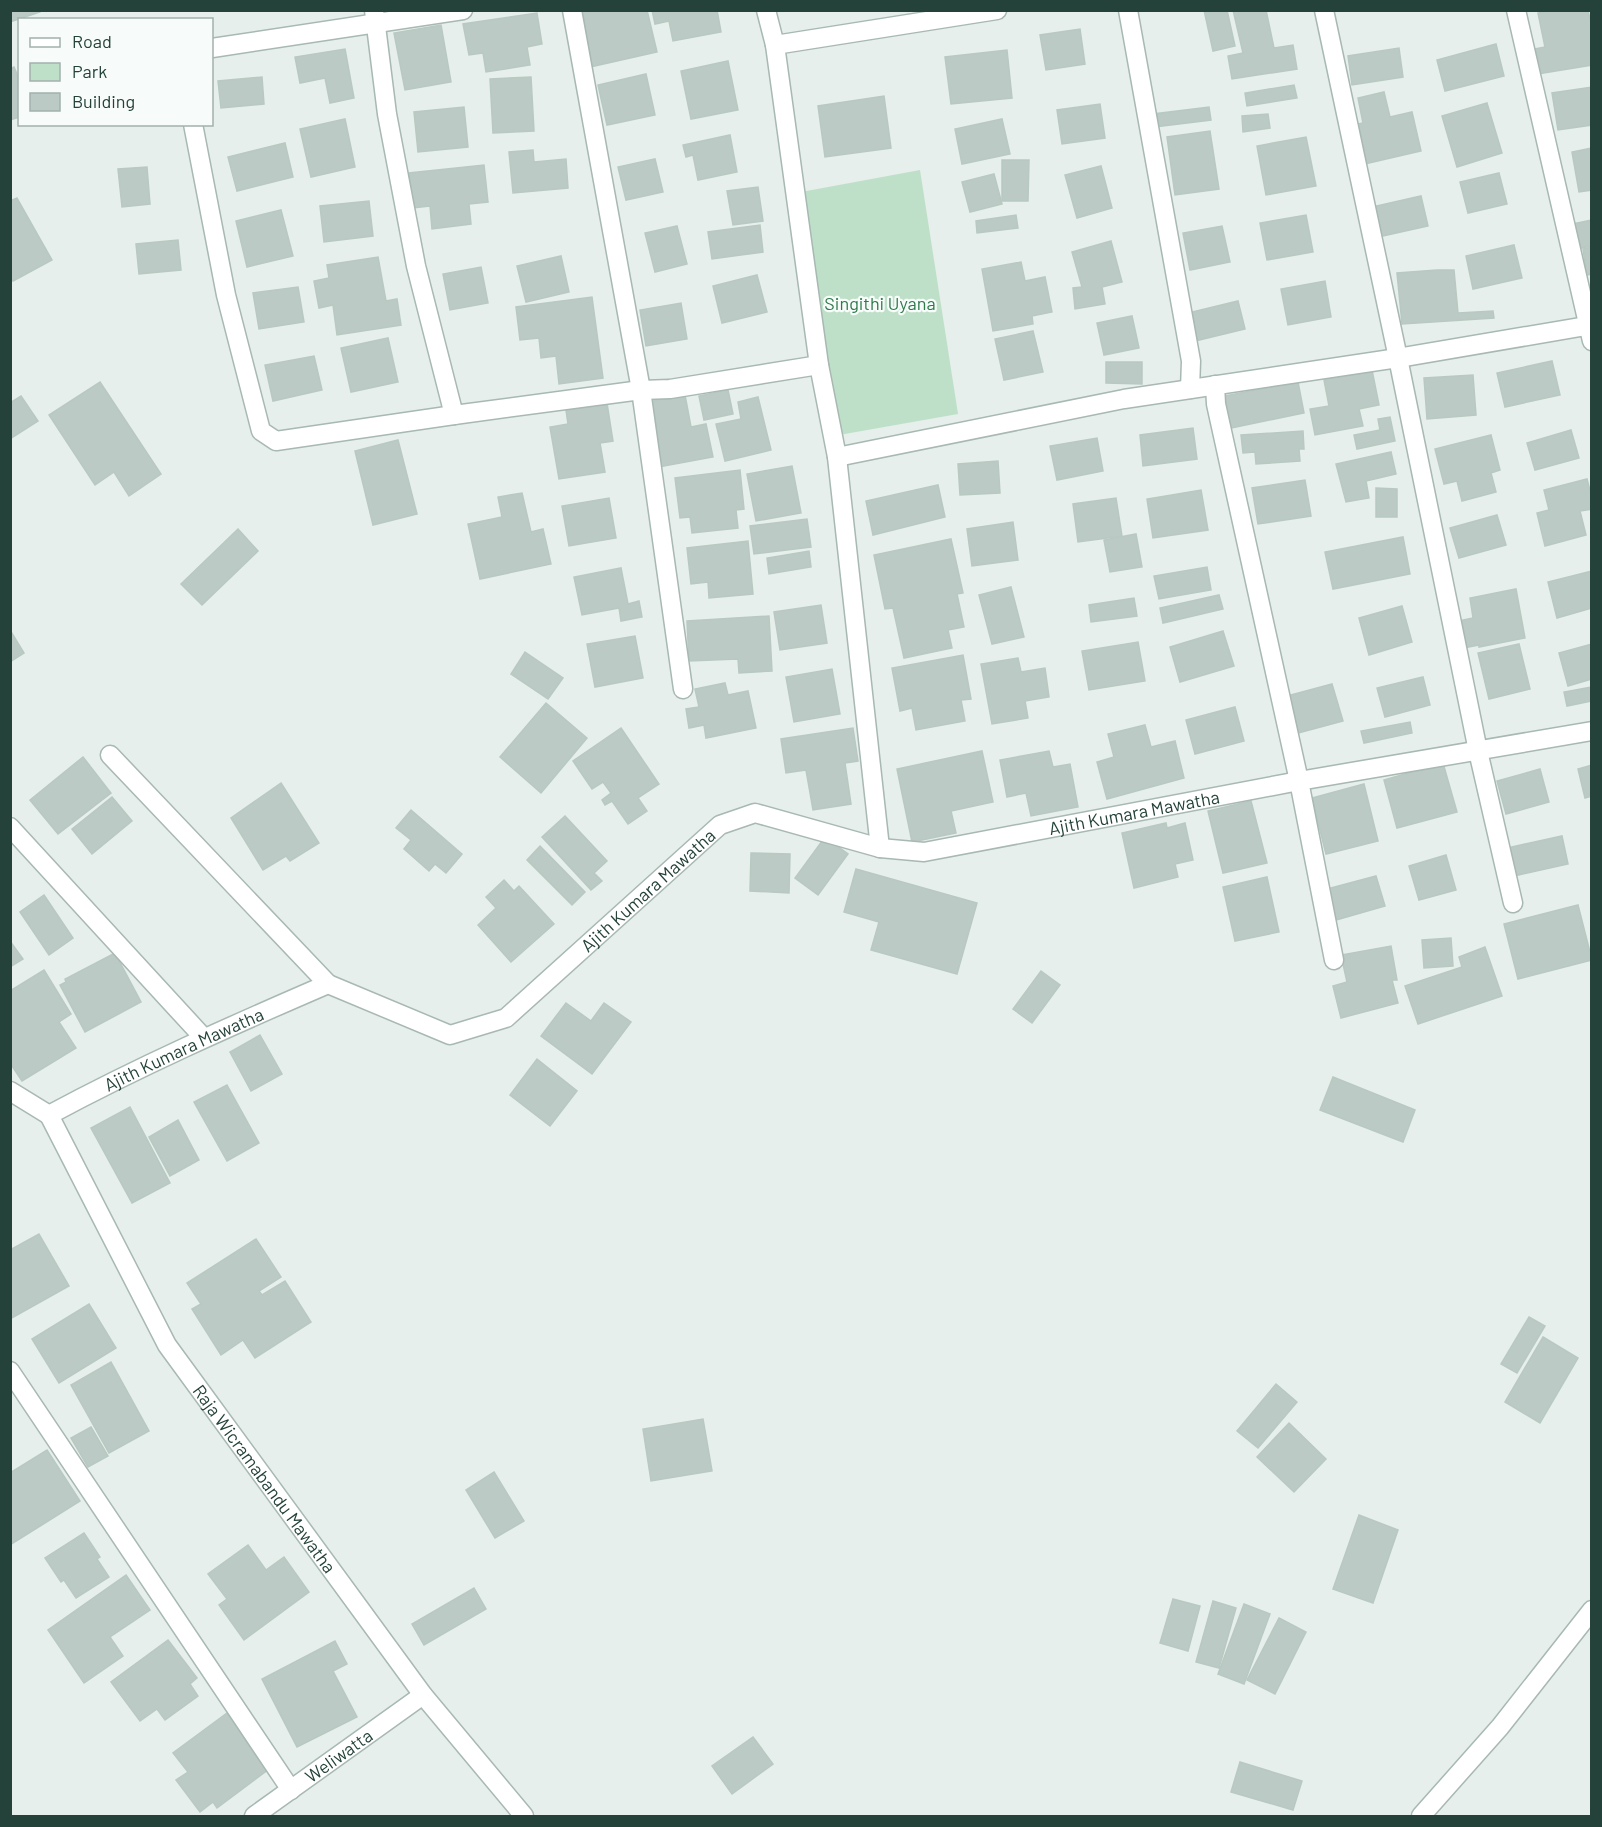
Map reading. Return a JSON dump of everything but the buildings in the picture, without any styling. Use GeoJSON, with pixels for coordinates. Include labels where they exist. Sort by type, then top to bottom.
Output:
{"type":"FeatureCollection","features":[{"type":"Feature","properties":{"kind":"street"},"geometry":{"type":"LineString","coordinates":[[213,48],[375,16],[463,10]]}},
{"type":"Feature","properties":{"kind":"street"},"geometry":{"type":"LineString","coordinates":[[572,10],[641,390],[683,689]]}},
{"type":"Feature","properties":{"kind":"street"},"geometry":{"type":"LineString","coordinates":[[766,10],[775,45],[819,365],[837,457],[880,848]]}},
{"type":"Feature","properties":{"kind":"street"},"geometry":{"type":"LineString","coordinates":[[775,45],[997,10]]}},
{"type":"Feature","properties":{"kind":"street"},"geometry":{"type":"LineString","coordinates":[[1128,10],[1191,361],[1190,389]]}},
{"type":"Feature","properties":{"kind":"street"},"geometry":{"type":"LineString","coordinates":[[1324,10],[1398,357],[1478,751],[1513,903]]}},
{"type":"Feature","properties":{"kind":"street"},"geometry":{"type":"LineString","coordinates":[[837,457],[1124,399],[1590,330],[1516,10]]}},
{"type":"Feature","properties":{"kind":"street"},"geometry":{"type":"LineString","coordinates":[[375,16],[387,114],[416,266],[454,415]]}},
{"type":"Feature","properties":{"kind":"street"},"geometry":{"type":"LineString","coordinates":[[193,126],[226,295],[261,431],[276,441],[454,415],[670,388],[819,365]]}},
{"type":"Feature","properties":{"kind":"street"},"geometry":{"type":"LineString","coordinates":[[1215,386],[1216,404],[1299,781],[1334,960]]}},
{"type":"Feature","properties":{"kind":"street","name":"Ajith Kumara Mawatha"},"geometry":{"type":"LineString","coordinates":[[49,1115],[129,1072],[328,984],[450,1035],[506,1018],[720,825],[755,813],[880,848],[924,852],[1299,781],[1592,731]]}},
{"type":"Feature","properties":{"kind":"street"},"geometry":{"type":"LineString","coordinates":[[110,755],[328,984]]}},
{"type":"Feature","properties":{"kind":"street"},"geometry":{"type":"LineString","coordinates":[[10,827],[203,1038]]}},
{"type":"Feature","properties":{"kind":"street"},"geometry":{"type":"LineString","coordinates":[[10,1091],[49,1115]]}},
{"type":"Feature","properties":{"kind":"street","name":"Raja Wicramabandu Mawatha"},"geometry":{"type":"LineString","coordinates":[[49,1115],[167,1345],[423,1695],[524,1816]]}},
{"type":"Feature","properties":{"kind":"street"},"geometry":{"type":"LineString","coordinates":[[10,1371],[291,1790]]}},
{"type":"Feature","properties":{"kind":"street"},"geometry":{"type":"LineString","coordinates":[[1421,1816],[1500,1727],[1592,1610]]}},
{"type":"Feature","properties":{"kind":"street","name":"Weliwatta"},"geometry":{"type":"LineString","coordinates":[[254,1816],[423,1695]]}},
{"type":"Feature","properties":{"kind":"green space","name":"Singithi Uyana"},"geometry":{"type":"Polygon","coordinates":[[[920,170],[958,414],[839,435],[801,192],[920,170]]]}}]}
